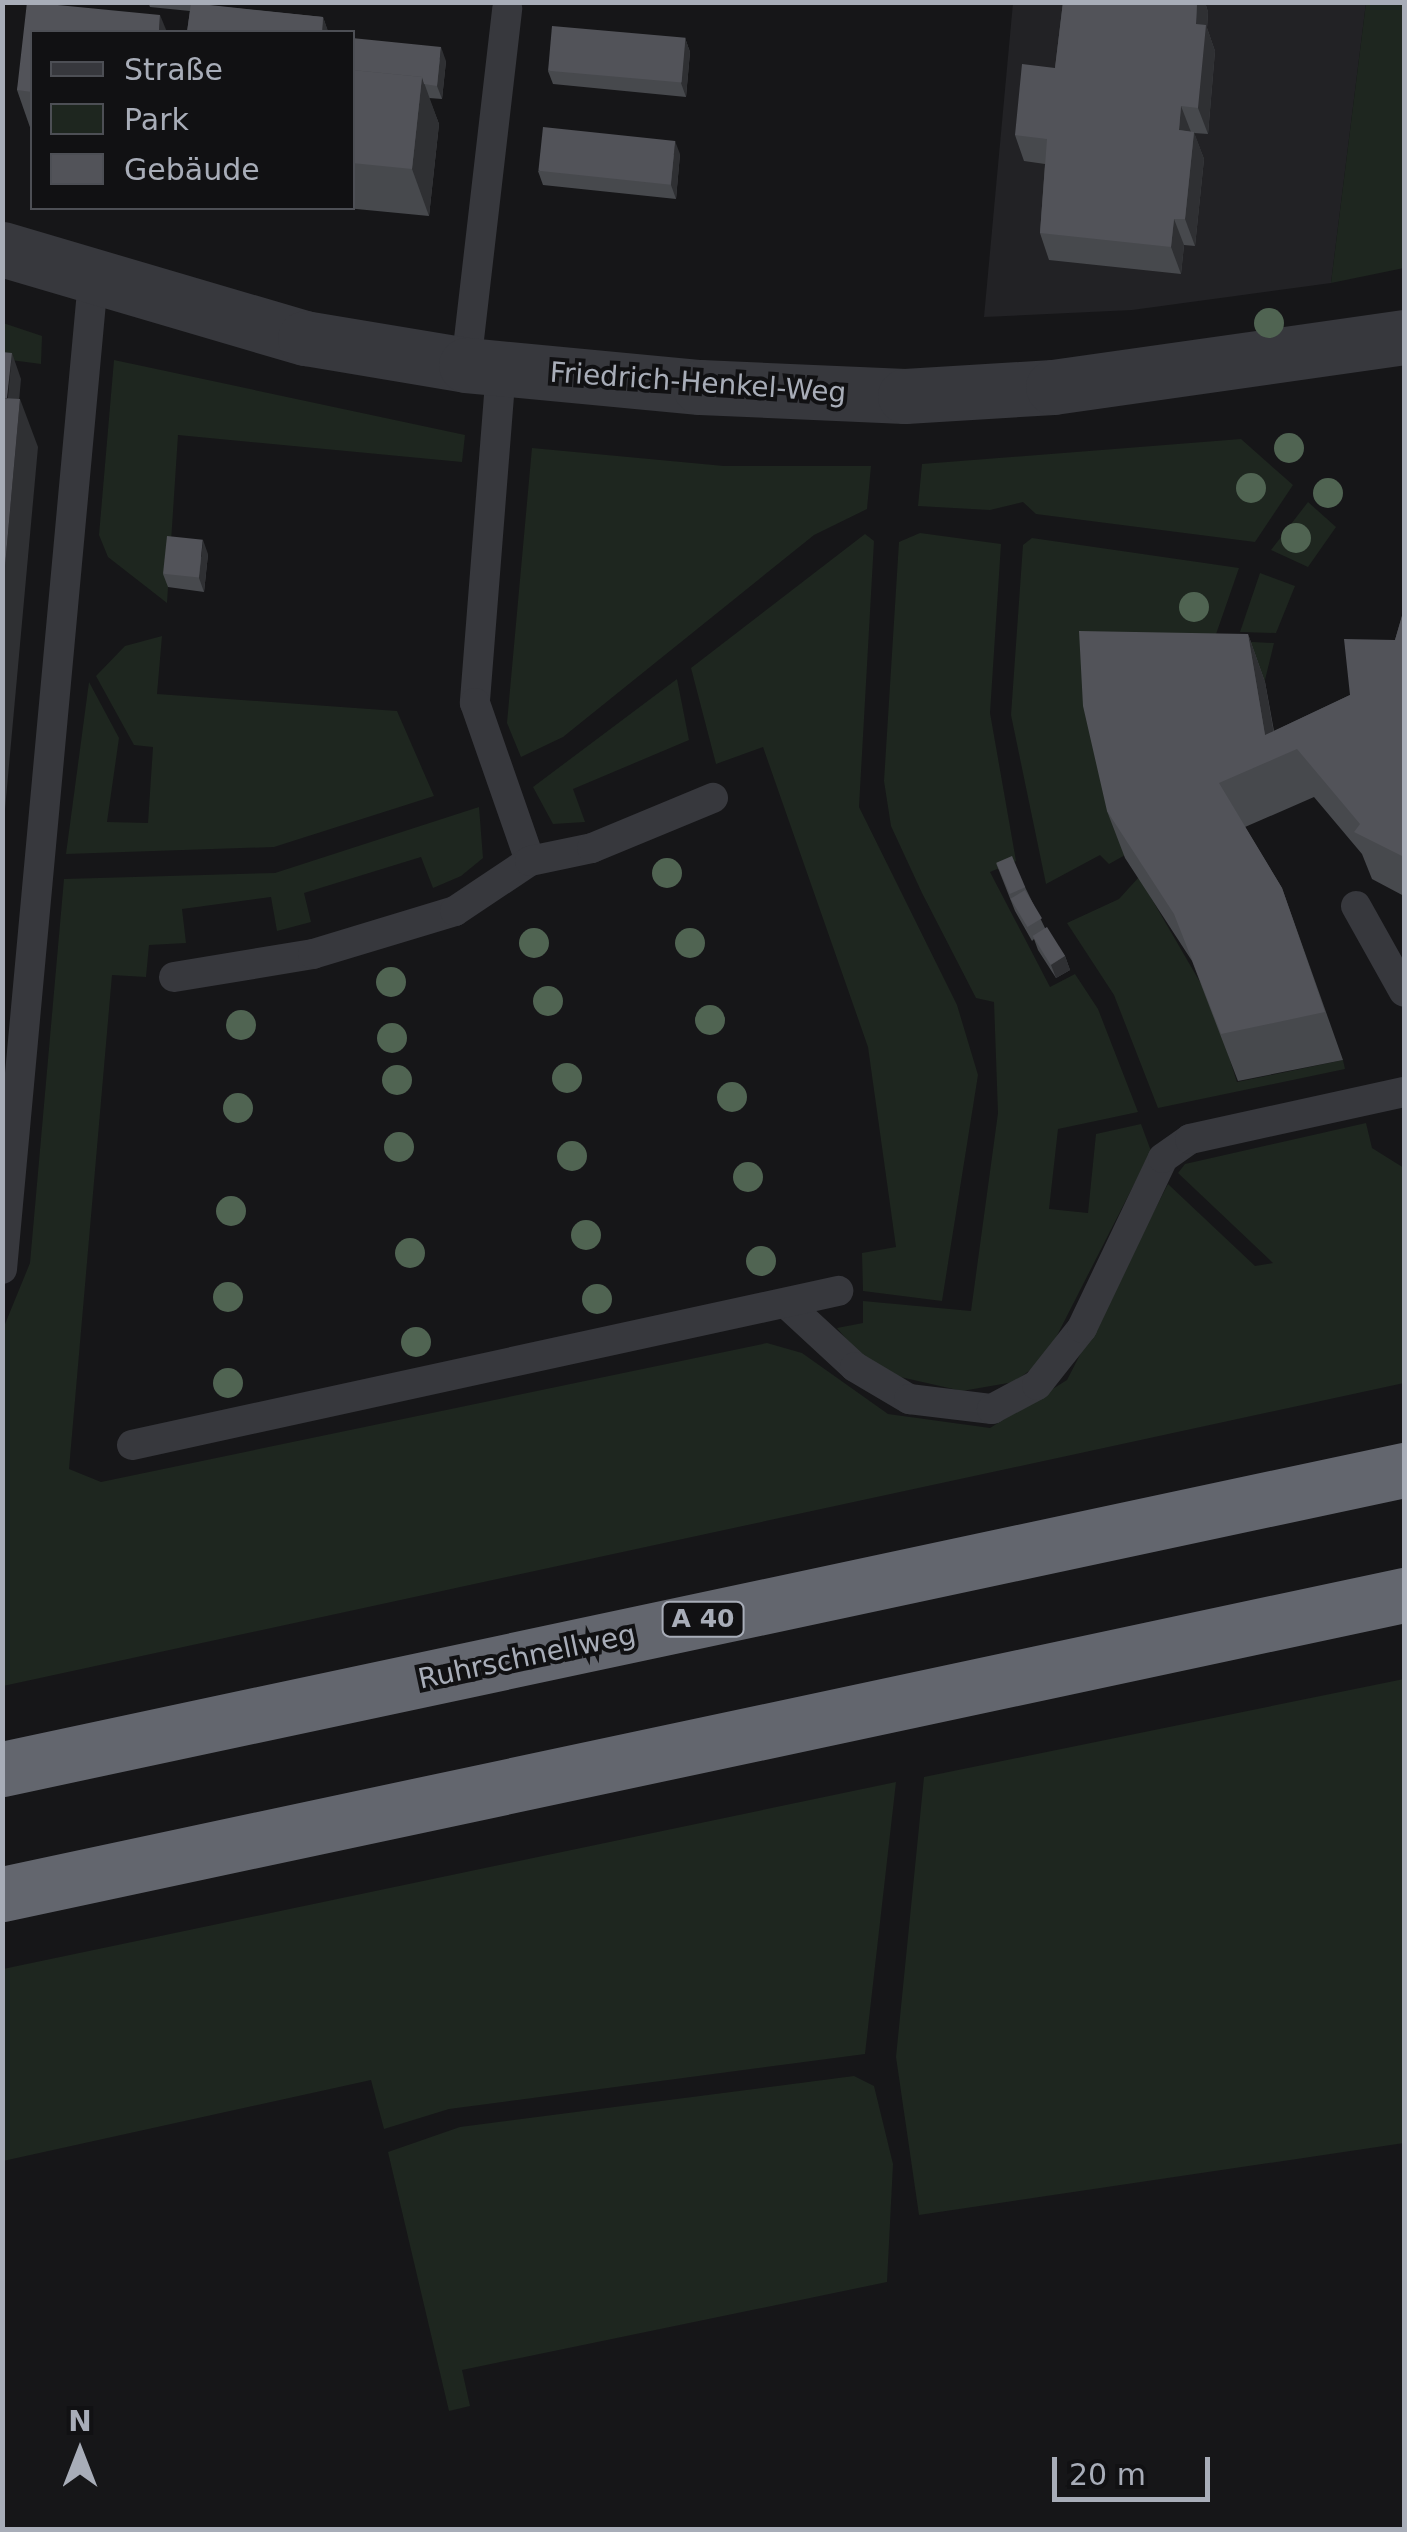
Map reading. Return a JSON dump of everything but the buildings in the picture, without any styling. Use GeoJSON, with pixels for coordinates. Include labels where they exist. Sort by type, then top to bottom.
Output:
{"type":"FeatureCollection","features":[{"type":"Feature","properties":{"kind":"highway","name":"Ruhrschnellweg"},"geometry":{"type":"LineString","coordinates":[[2,1769],[1404,1470]]}},
{"type":"Feature","properties":{"kind":"highway"},"geometry":{"type":"LineString","coordinates":[[2,1894],[1404,1595]]}},
{"type":"Feature","properties":{"kind":"street","name":"Friedrich-Henkel-Weg"},"geometry":{"type":"LineString","coordinates":[[2,250],[92,280],[305,338],[484,368],[905,396],[1193,372],[1404,338]]}},
{"type":"Feature","properties":{"kind":"lane"},"geometry":{"type":"LineString","coordinates":[[507,8],[484,368],[475,703],[530,861]]}},
{"type":"Feature","properties":{"kind":"lane"},"geometry":{"type":"LineString","coordinates":[[2,1269],[11,1056],[92,280]]}},
{"type":"Feature","properties":{"kind":"lane"},"geometry":{"type":"LineString","coordinates":[[174,978],[313,954],[456,911],[530,861],[592,848],[713,798]]}},
{"type":"Feature","properties":{"kind":"lane"},"geometry":{"type":"LineString","coordinates":[[1356,906],[1404,992]]}},
{"type":"Feature","properties":{"kind":"lane"},"geometry":{"type":"LineString","coordinates":[[790,1307],[856,1367],[909,1399],[992,1409],[1038,1385],[1082,1328],[1163,1158],[1190,1139],[1404,1092]]}},
{"type":"Feature","properties":{"kind":"lane"},"geometry":{"type":"LineString","coordinates":[[132,1444],[790,1307],[838,1291]]}},
{"type":"Feature","properties":{"kind":"shaded area"},"geometry":{"type":"Polygon","coordinates":[[[1013,3],[1366,3],[1331,283],[1132,310],[984,317],[1013,3]]]}},
{"type":"Feature","properties":{"kind":"green space"},"geometry":{"type":"Polygon","coordinates":[[[1366,3],[1404,3],[1404,268],[1331,283],[1366,3]]]}},
{"type":"Feature","properties":{"kind":"green space"},"geometry":{"type":"Polygon","coordinates":[[[3,323],[42,336],[41,364],[3,359],[3,323]]]}},
{"type":"Feature","properties":{"kind":"green space"},"geometry":{"type":"Polygon","coordinates":[[[114,360],[465,435],[462,462],[178,435],[167,603],[108,557],[99,535],[114,360]]]}},
{"type":"Feature","properties":{"kind":"green space"},"geometry":{"type":"Polygon","coordinates":[[[1241,439],[1293,485],[1255,542],[1036,514],[1023,502],[990,510],[918,506],[922,464],[1241,439]]]}},
{"type":"Feature","properties":{"kind":"green space"},"geometry":{"type":"Polygon","coordinates":[[[532,448],[724,466],[871,466],[867,509],[814,535],[563,737],[521,757],[507,723],[532,448]]]}},
{"type":"Feature","properties":{"kind":"green space"},"geometry":{"type":"Polygon","coordinates":[[[1308,502],[1336,527],[1308,567],[1271,550],[1308,502]]]}},
{"type":"Feature","properties":{"kind":"green space"},"geometry":{"type":"Polygon","coordinates":[[[920,533],[1001,544],[990,713],[1016,861],[990,872],[1050,987],[1075,974],[1098,1009],[1138,1112],[1058,1129],[1049,1209],[1088,1213],[1096,1134],[1141,1124],[1151,1151],[1045,1359],[1014,1382],[962,1391],[896,1376],[861,1357],[837,1328],[863,1323],[863,1301],[971,1311],[998,1113],[994,1002],[976,998],[922,893],[891,826],[884,781],[899,542],[920,533]]]}},
{"type":"Feature","properties":{"kind":"green space"},"geometry":{"type":"Polygon","coordinates":[[[865,534],[874,541],[859,807],[957,1005],[978,1075],[942,1301],[863,1291],[862,1253],[896,1247],[868,1047],[763,747],[716,764],[691,668],[865,534]]]}},
{"type":"Feature","properties":{"kind":"green space"},"geometry":{"type":"Polygon","coordinates":[[[1032,538],[1239,568],[1214,640],[1274,643],[1265,680],[1095,677],[1127,854],[1109,864],[1100,855],[1046,884],[1011,715],[1023,545],[1032,538]]]}},
{"type":"Feature","properties":{"kind":"green space"},"geometry":{"type":"Polygon","coordinates":[[[1260,573],[1295,586],[1276,633],[1240,632],[1260,573]]]}},
{"type":"Feature","properties":{"kind":"green space"},"geometry":{"type":"Polygon","coordinates":[[[162,636],[157,694],[397,711],[434,796],[274,847],[66,854],[89,682],[119,738],[107,822],[148,823],[153,747],[134,745],[96,676],[125,646],[162,636]]]}},
{"type":"Feature","properties":{"kind":"green space"},"geometry":{"type":"Polygon","coordinates":[[[677,679],[689,740],[573,789],[585,822],[553,824],[533,787],[677,679]]]}},
{"type":"Feature","properties":{"kind":"green space"},"geometry":{"type":"Polygon","coordinates":[[[479,807],[483,858],[461,876],[433,888],[421,857],[304,893],[311,922],[277,931],[271,897],[182,909],[186,943],[149,945],[146,977],[112,975],[69,1469],[101,1482],[767,1343],[802,1353],[888,1414],[990,1428],[1067,1380],[1168,1184],[1255,1266],[1273,1263],[1178,1173],[1185,1164],[1366,1123],[1372,1148],[1404,1168],[1404,1383],[3,1686],[3,1329],[30,1263],[64,879],[275,873],[479,807]]]}},
{"type":"Feature","properties":{"kind":"green space"},"geometry":{"type":"Polygon","coordinates":[[[1139,877],[1211,1001],[1237,1082],[1343,1060],[1345,1069],[1158,1108],[1114,995],[1067,923],[1119,899],[1139,877]]]}},
{"type":"Feature","properties":{"kind":"green space"},"geometry":{"type":"Polygon","coordinates":[[[1404,1679],[1404,2143],[919,2215],[896,2057],[924,1777],[1404,1679]]]}},
{"type":"Feature","properties":{"kind":"green space"},"geometry":{"type":"Polygon","coordinates":[[[896,1782],[865,2054],[449,2109],[384,2129],[371,2080],[3,2161],[3,1969],[896,1782]]]}},
{"type":"Feature","properties":{"kind":"green space"},"geometry":{"type":"Polygon","coordinates":[[[854,2076],[874,2086],[893,2164],[887,2282],[462,2370],[470,2406],[449,2411],[388,2152],[460,2127],[854,2076]]]}}]}
